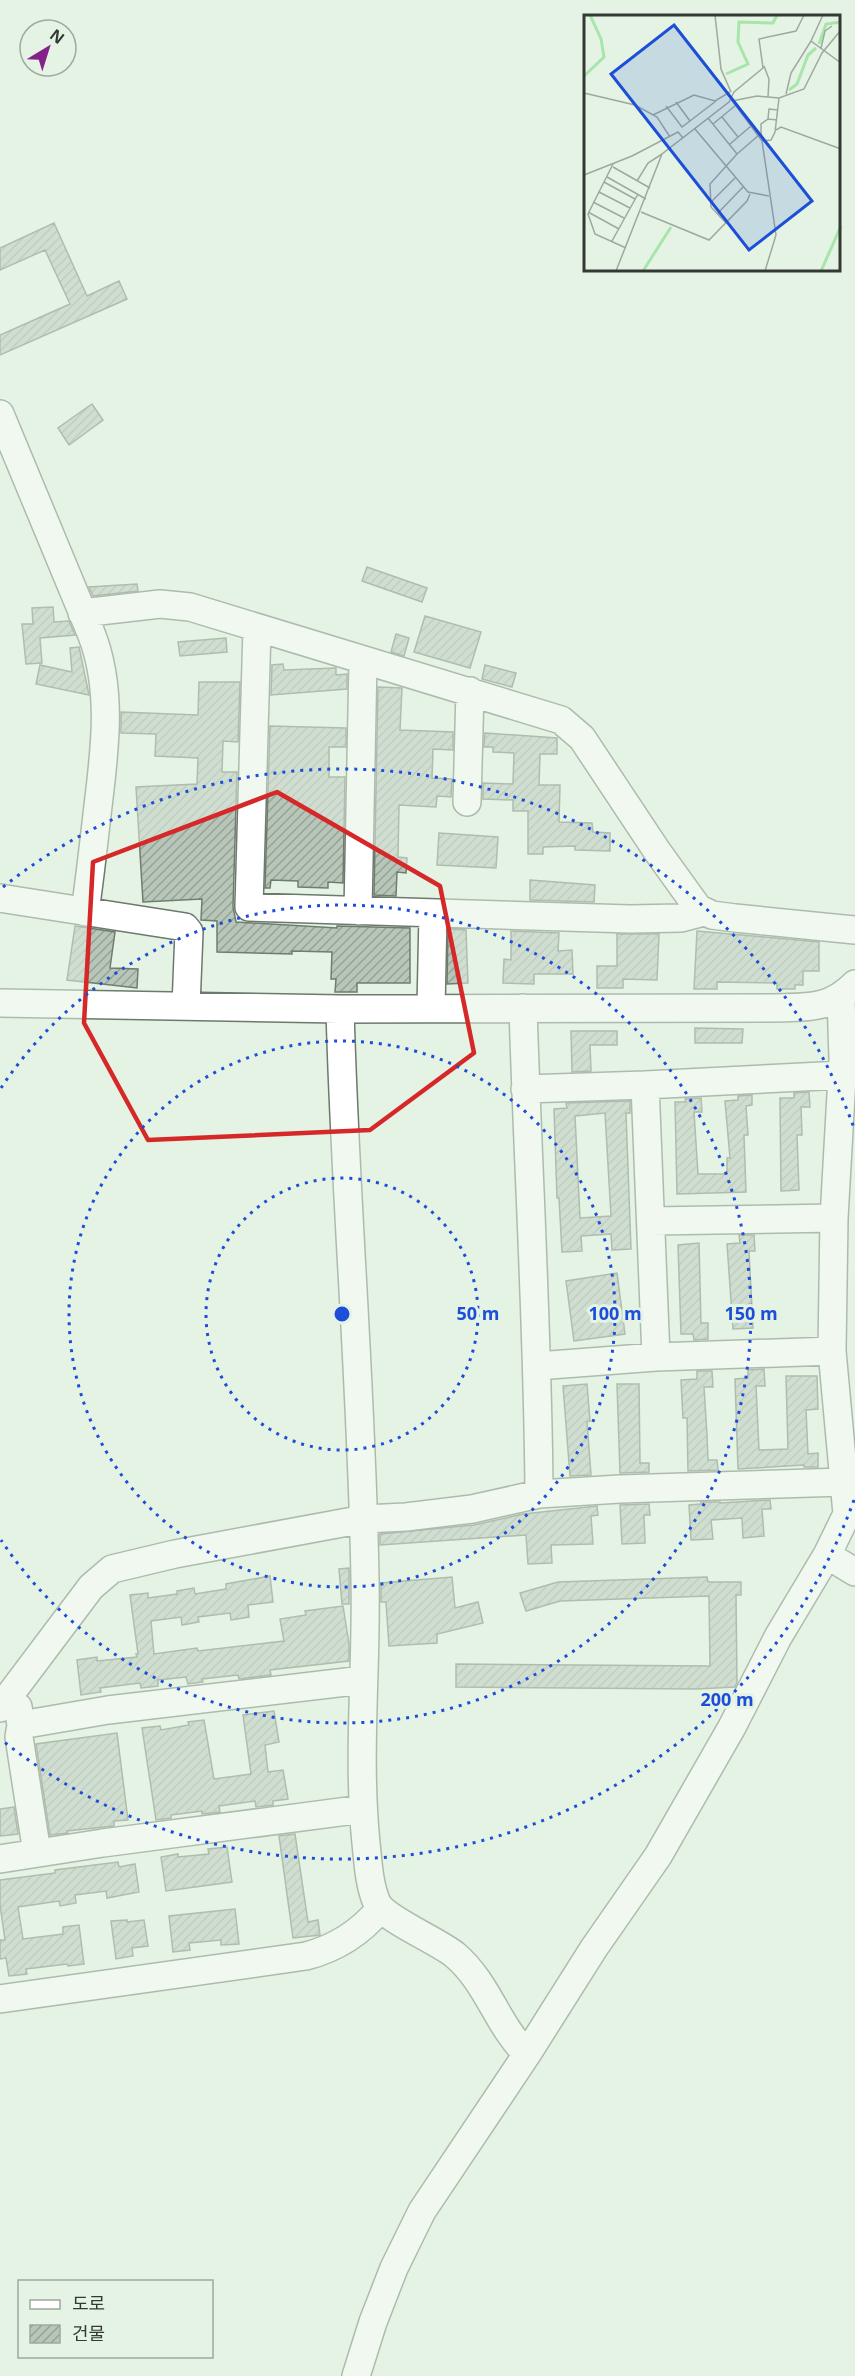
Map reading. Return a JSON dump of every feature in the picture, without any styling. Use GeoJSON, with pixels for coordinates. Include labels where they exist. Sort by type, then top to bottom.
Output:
{"type":"FeatureCollection","features":[{"type":"Feature","properties":{"kind":"street"},"geometry":{"type":"LineString","coordinates":[[0,414],[99,653],[106,721],[105,750],[86,912]]}},
{"type":"Feature","properties":{"kind":"street"},"geometry":{"type":"LineString","coordinates":[[82,613],[160,604],[178,605],[552,717],[575,730],[688,897],[704,912]]}},
{"type":"Feature","properties":{"kind":"street"},"geometry":{"type":"LineString","coordinates":[[257,628],[249,907],[630,919],[681,918],[704,912],[735,918],[855,930]]}},
{"type":"Feature","properties":{"kind":"street"},"geometry":{"type":"LineString","coordinates":[[358,911],[363,661]]}},
{"type":"Feature","properties":{"kind":"street"},"geometry":{"type":"LineString","coordinates":[[467,802],[470,691]]}},
{"type":"Feature","properties":{"kind":"street"},"geometry":{"type":"LineString","coordinates":[[0,898],[188,929],[186,1006]]}},
{"type":"Feature","properties":{"kind":"street"},"geometry":{"type":"LineString","coordinates":[[431,1008],[433,914]]}},
{"type":"Feature","properties":{"kind":"street"},"geometry":{"type":"LineString","coordinates":[[0,1003],[340,1009],[801,1007],[833,1002],[848,1006],[834,1218],[832,1352],[849,1496],[827,1555],[778,1637],[732,1727],[658,1856],[594,1948],[527,2054],[432,2195],[409,2234],[373,2322],[356,2376]]}},
{"type":"Feature","properties":{"kind":"street"},"geometry":{"type":"LineString","coordinates":[[523,1008],[537,1366],[539,1494]]}},
{"type":"Feature","properties":{"kind":"street"},"geometry":{"type":"LineString","coordinates":[[340,1009],[343,1133],[364,1519],[366,1616],[363,1680],[363,1809],[372,1887],[380,1909],[443,1946],[466,1965],[486,1990],[516,2044],[527,2054]]}},
{"type":"Feature","properties":{"kind":"street"},"geometry":{"type":"LineString","coordinates":[[525,1089],[842,1075]]}},
{"type":"Feature","properties":{"kind":"street"},"geometry":{"type":"LineString","coordinates":[[645,1085],[656,1357]]}},
{"type":"Feature","properties":{"kind":"street"},"geometry":{"type":"LineString","coordinates":[[651,1221],[834,1218]]}},
{"type":"Feature","properties":{"kind":"street"},"geometry":{"type":"LineString","coordinates":[[537,1366],[656,1357],[832,1352]]}},
{"type":"Feature","properties":{"kind":"street"},"geometry":{"type":"LineString","coordinates":[[37,1853],[19,1737],[21,1725],[7,1698],[91,1587],[112,1569],[165,1556],[364,1519],[443,1513],[539,1494],[620,1489],[849,1496]]}},
{"type":"Feature","properties":{"kind":"street"},"geometry":{"type":"LineString","coordinates":[[827,1555],[855,1572]]}},
{"type":"Feature","properties":{"kind":"street"},"geometry":{"type":"LineString","coordinates":[[21,1725],[108,1710],[363,1680]]}},
{"type":"Feature","properties":{"kind":"street"},"geometry":{"type":"LineString","coordinates":[[0,1859],[363,1809]]}},
{"type":"Feature","properties":{"kind":"street"},"geometry":{"type":"LineString","coordinates":[[0,1999],[306,1956],[345,1941],[363,1928],[380,1909]]}},
{"type":"Feature","properties":{"kind":"highlighted area"},"geometry":{"type":"Polygon","coordinates":[[[277,792],[440,886],[474,1053],[370,1130],[148,1140],[84,1023],[93,862],[277,792]]]}},
{"type":"Feature","properties":{"kind":"building"},"geometry":{"type":"Polygon","coordinates":[[[54,223],[87,296],[119,281],[127,299],[0,355],[0,335],[70,304],[45,250],[0,270],[0,248],[54,223]]]}},
{"type":"Feature","properties":{"kind":"building"},"geometry":{"type":"Polygon","coordinates":[[[92,404],[103,420],[69,445],[58,428],[92,404]]]}},
{"type":"Feature","properties":{"kind":"building"},"geometry":{"type":"Polygon","coordinates":[[[367,567],[427,588],[422,602],[362,581],[367,567]]]}},
{"type":"Feature","properties":{"kind":"building"},"geometry":{"type":"Polygon","coordinates":[[[137,584],[138,591],[93,596],[89,587],[137,584]]]}},
{"type":"Feature","properties":{"kind":"building"},"geometry":{"type":"Polygon","coordinates":[[[53,607],[54,622],[69,621],[75,635],[40,638],[42,663],[26,664],[22,624],[33,624],[32,608],[53,607]]]}},
{"type":"Feature","properties":{"kind":"building"},"geometry":{"type":"Polygon","coordinates":[[[425,616],[481,632],[470,668],[414,652],[425,616]]]}},
{"type":"Feature","properties":{"kind":"building"},"geometry":{"type":"Polygon","coordinates":[[[396,634],[409,638],[404,656],[391,652],[396,634]]]}},
{"type":"Feature","properties":{"kind":"building"},"geometry":{"type":"Polygon","coordinates":[[[226,638],[227,652],[180,656],[178,642],[226,638]]]}},
{"type":"Feature","properties":{"kind":"building"},"geometry":{"type":"Polygon","coordinates":[[[79,647],[89,695],[36,684],[40,665],[72,672],[70,648],[79,647]]]}},
{"type":"Feature","properties":{"kind":"building"},"geometry":{"type":"Polygon","coordinates":[[[283,664],[284,670],[336,668],[336,675],[347,674],[347,689],[271,695],[272,665],[283,664]]]}},
{"type":"Feature","properties":{"kind":"building"},"geometry":{"type":"Polygon","coordinates":[[[485,665],[516,673],[512,687],[482,679],[485,665]]]}},
{"type":"Feature","properties":{"kind":"building"},"geometry":{"type":"Polygon","coordinates":[[[199,682],[240,682],[238,742],[223,741],[222,772],[237,772],[233,907],[236,922],[337,928],[337,926],[410,928],[410,983],[357,983],[357,992],[335,992],[336,979],[331,979],[332,952],[292,951],[292,954],[217,952],[217,921],[201,920],[202,899],[143,902],[136,787],[197,784],[198,758],[155,756],[156,734],[121,733],[121,712],[198,715],[199,682]]]}},
{"type":"Feature","properties":{"kind":"building"},"geometry":{"type":"Polygon","coordinates":[[[378,687],[402,688],[400,730],[453,732],[453,750],[433,749],[432,778],[452,779],[451,797],[437,796],[436,807],[399,805],[398,857],[407,858],[406,873],[397,872],[396,896],[374,895],[378,687]]]}},
{"type":"Feature","properties":{"kind":"building"},"geometry":{"type":"Polygon","coordinates":[[[270,726],[346,728],[346,747],[329,747],[329,777],[345,777],[343,883],[328,882],[328,888],[298,887],[298,881],[271,880],[270,888],[265,888],[270,726]]]}},
{"type":"Feature","properties":{"kind":"building"},"geometry":{"type":"Polygon","coordinates":[[[485,733],[557,738],[557,754],[540,754],[539,785],[560,785],[559,822],[592,823],[593,832],[610,833],[610,851],[575,850],[575,846],[543,847],[543,854],[528,854],[528,811],[513,811],[513,800],[483,799],[483,783],[513,784],[514,753],[493,752],[493,747],[484,747],[485,733]]]}},
{"type":"Feature","properties":{"kind":"building"},"geometry":{"type":"Polygon","coordinates":[[[439,833],[498,837],[496,868],[437,865],[439,833]]]}},
{"type":"Feature","properties":{"kind":"building"},"geometry":{"type":"Polygon","coordinates":[[[530,880],[595,885],[594,902],[530,900],[530,880]]]}},
{"type":"Feature","properties":{"kind":"building"},"geometry":{"type":"Polygon","coordinates":[[[75,926],[115,932],[110,968],[138,969],[137,988],[67,980],[75,926]]]}},
{"type":"Feature","properties":{"kind":"building"},"geometry":{"type":"Polygon","coordinates":[[[448,929],[466,930],[468,983],[447,984],[448,929]]]}},
{"type":"Feature","properties":{"kind":"building"},"geometry":{"type":"Polygon","coordinates":[[[511,931],[559,933],[558,951],[572,950],[573,974],[534,974],[534,984],[503,983],[504,959],[511,960],[511,931]]]}},
{"type":"Feature","properties":{"kind":"building"},"geometry":{"type":"Polygon","coordinates":[[[697,931],[819,942],[819,971],[803,971],[803,985],[795,985],[795,989],[777,989],[777,983],[717,982],[717,989],[694,989],[697,931]]]}},
{"type":"Feature","properties":{"kind":"building"},"geometry":{"type":"Polygon","coordinates":[[[617,934],[659,934],[657,980],[623,979],[623,988],[597,988],[597,966],[617,966],[617,934]]]}},
{"type":"Feature","properties":{"kind":"building"},"geometry":{"type":"Polygon","coordinates":[[[695,1028],[743,1029],[742,1043],[695,1043],[695,1028]]]}},
{"type":"Feature","properties":{"kind":"building"},"geometry":{"type":"Polygon","coordinates":[[[571,1031],[617,1031],[617,1045],[590,1045],[591,1071],[572,1072],[571,1031]]]}},
{"type":"Feature","properties":{"kind":"building"},"geometry":{"type":"Polygon","coordinates":[[[809,1092],[810,1107],[801,1107],[802,1135],[797,1135],[799,1190],[781,1191],[780,1098],[794,1098],[794,1093],[809,1092]]]}},
{"type":"Feature","properties":{"kind":"building"},"geometry":{"type":"Polygon","coordinates":[[[752,1095],[752,1105],[746,1106],[748,1135],[744,1135],[746,1192],[677,1194],[675,1102],[701,1098],[702,1112],[694,1112],[698,1174],[727,1174],[727,1158],[730,1158],[725,1101],[738,1100],[738,1096],[752,1095]]]}},
{"type":"Feature","properties":{"kind":"building"},"geometry":{"type":"Polygon","coordinates":[[[630,1101],[630,1113],[626,1113],[631,1249],[612,1250],[611,1234],[581,1236],[582,1251],[562,1252],[559,1198],[557,1198],[554,1109],[567,1108],[566,1103],[630,1101]],[[605,1113],[575,1116],[580,1218],[611,1216],[605,1113]]]}},
{"type":"Feature","properties":{"kind":"building"},"geometry":{"type":"Polygon","coordinates":[[[739,1235],[754,1235],[755,1251],[749,1251],[753,1328],[733,1329],[727,1244],[740,1243],[739,1235]]]}},
{"type":"Feature","properties":{"kind":"building"},"geometry":{"type":"Polygon","coordinates":[[[699,1243],[701,1323],[708,1323],[708,1339],[694,1340],[693,1334],[681,1334],[678,1245],[699,1243]]]}},
{"type":"Feature","properties":{"kind":"building"},"geometry":{"type":"Polygon","coordinates":[[[617,1273],[625,1334],[574,1341],[566,1281],[617,1273]]]}},
{"type":"Feature","properties":{"kind":"building"},"geometry":{"type":"Polygon","coordinates":[[[764,1369],[765,1386],[756,1386],[759,1450],[788,1449],[786,1376],[817,1376],[818,1409],[806,1410],[808,1454],[818,1453],[818,1467],[804,1467],[804,1465],[738,1469],[735,1379],[748,1378],[748,1370],[764,1369]]]}},
{"type":"Feature","properties":{"kind":"building"},"geometry":{"type":"Polygon","coordinates":[[[697,1371],[712,1371],[713,1387],[704,1387],[708,1460],[717,1460],[718,1470],[688,1471],[687,1418],[683,1418],[681,1380],[697,1379],[697,1371]]]}},
{"type":"Feature","properties":{"kind":"building"},"geometry":{"type":"Polygon","coordinates":[[[587,1384],[591,1475],[570,1476],[563,1386],[587,1384]]]}},
{"type":"Feature","properties":{"kind":"building"},"geometry":{"type":"Polygon","coordinates":[[[617,1384],[639,1384],[640,1463],[649,1463],[649,1472],[620,1473],[617,1384]]]}},
{"type":"Feature","properties":{"kind":"building"},"geometry":{"type":"Polygon","coordinates":[[[770,1500],[771,1509],[762,1509],[764,1536],[743,1538],[742,1518],[711,1520],[713,1539],[691,1540],[689,1505],[701,1504],[701,1502],[770,1500]]]}},
{"type":"Feature","properties":{"kind":"building"},"geometry":{"type":"Polygon","coordinates":[[[649,1504],[650,1515],[644,1515],[645,1543],[622,1544],[620,1505],[649,1504]]]}},
{"type":"Feature","properties":{"kind":"building"},"geometry":{"type":"Polygon","coordinates":[[[597,1506],[598,1515],[591,1516],[593,1544],[551,1545],[552,1563],[528,1564],[526,1535],[380,1545],[380,1534],[474,1525],[523,1514],[597,1506]]]}},
{"type":"Feature","properties":{"kind":"building"},"geometry":{"type":"Polygon","coordinates":[[[349,1568],[349,1604],[342,1604],[339,1569],[349,1568]]]}},
{"type":"Feature","properties":{"kind":"building"},"geometry":{"type":"Polygon","coordinates":[[[270,1576],[273,1602],[248,1605],[249,1617],[231,1620],[230,1613],[198,1617],[199,1622],[182,1625],[181,1617],[151,1621],[154,1654],[284,1641],[280,1619],[306,1615],[305,1611],[343,1606],[349,1644],[349,1661],[270,1670],[271,1675],[239,1679],[238,1675],[202,1679],[203,1682],[188,1684],[186,1677],[158,1680],[158,1686],[141,1688],[140,1683],[100,1688],[101,1692],[81,1695],[77,1660],[97,1657],[97,1661],[137,1657],[130,1595],[148,1593],[148,1598],[177,1594],[177,1591],[194,1588],[195,1594],[226,1589],[226,1584],[270,1576]]]}},
{"type":"Feature","properties":{"kind":"building"},"geometry":{"type":"Polygon","coordinates":[[[452,1577],[455,1608],[478,1602],[483,1623],[437,1634],[437,1643],[389,1646],[386,1602],[381,1602],[381,1583],[452,1577]]]}},
{"type":"Feature","properties":{"kind":"building"},"geometry":{"type":"Polygon","coordinates":[[[707,1577],[708,1582],[741,1582],[741,1595],[736,1595],[737,1682],[735,1687],[697,1689],[456,1687],[456,1664],[710,1666],[709,1596],[560,1601],[526,1611],[520,1593],[558,1582],[707,1577]]]}},
{"type":"Feature","properties":{"kind":"building"},"geometry":{"type":"Polygon","coordinates":[[[274,1711],[279,1742],[265,1745],[268,1772],[283,1770],[288,1799],[273,1801],[273,1805],[256,1807],[255,1801],[219,1806],[220,1812],[202,1814],[202,1811],[171,1815],[171,1818],[156,1820],[142,1728],[160,1726],[161,1730],[204,1720],[214,1779],[251,1774],[243,1715],[274,1711]]]}},
{"type":"Feature","properties":{"kind":"building"},"geometry":{"type":"Polygon","coordinates":[[[117,1733],[128,1820],[114,1821],[114,1826],[50,1835],[36,1744],[117,1733]]]}},
{"type":"Feature","properties":{"kind":"building"},"geometry":{"type":"Polygon","coordinates":[[[14,1807],[18,1834],[0,1836],[0,1809],[14,1807]]]}},
{"type":"Feature","properties":{"kind":"building"},"geometry":{"type":"Polygon","coordinates":[[[295,1834],[308,1922],[318,1920],[320,1935],[293,1938],[279,1836],[295,1834]]]}},
{"type":"Feature","properties":{"kind":"building"},"geometry":{"type":"Polygon","coordinates":[[[227,1847],[232,1882],[166,1891],[161,1857],[178,1854],[178,1857],[209,1854],[208,1849],[227,1847]]]}},
{"type":"Feature","properties":{"kind":"building"},"geometry":{"type":"Polygon","coordinates":[[[118,1862],[119,1867],[135,1864],[139,1892],[107,1898],[106,1891],[75,1895],[76,1903],[60,1906],[59,1901],[18,1907],[23,1939],[63,1934],[63,1927],[79,1925],[84,1964],[26,1969],[27,1974],[9,1976],[6,1958],[0,1959],[0,1940],[5,1940],[0,1905],[0,1880],[118,1862]]]}},
{"type":"Feature","properties":{"kind":"building"},"geometry":{"type":"Polygon","coordinates":[[[235,1909],[239,1944],[221,1945],[221,1940],[189,1943],[190,1950],[173,1952],[169,1916],[235,1909]]]}},
{"type":"Feature","properties":{"kind":"building"},"geometry":{"type":"Polygon","coordinates":[[[127,1920],[127,1922],[144,1920],[148,1946],[132,1948],[133,1956],[116,1959],[111,1921],[127,1920]]]}}]}
